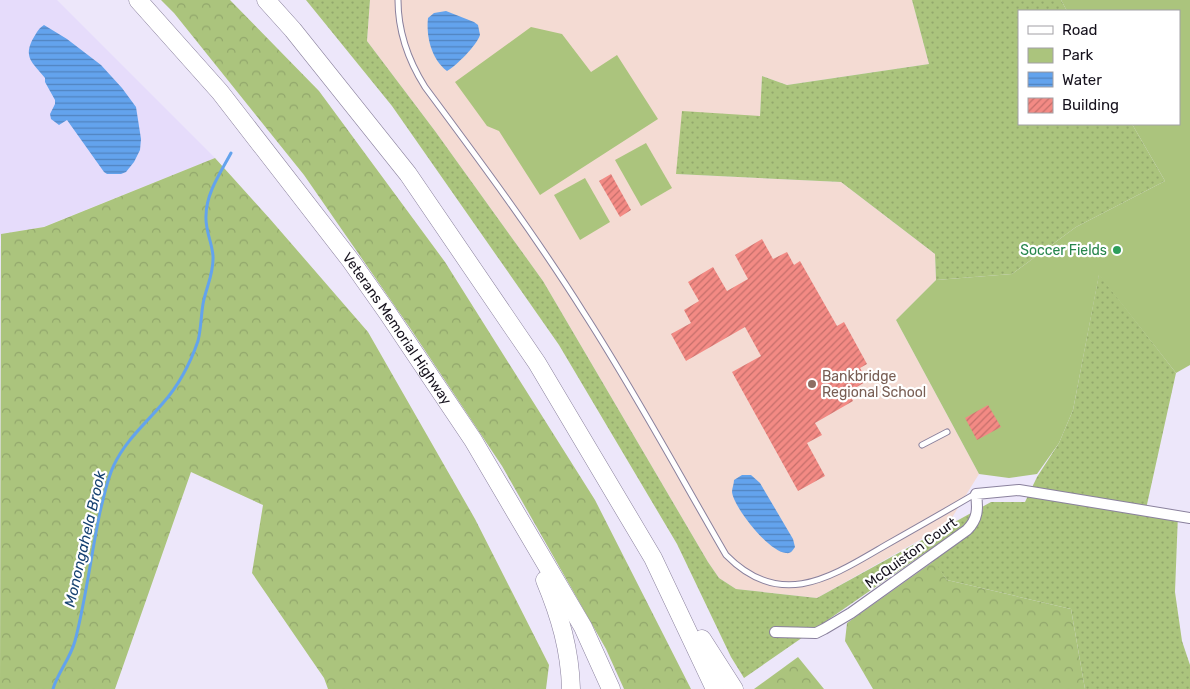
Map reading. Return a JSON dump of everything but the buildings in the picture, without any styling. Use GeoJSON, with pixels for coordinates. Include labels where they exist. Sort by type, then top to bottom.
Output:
{"type":"FeatureCollection","features":[{"type":"Feature","properties":{"kind":"highway","name":"Veterans Memorial Highway"},"geometry":{"type":"LineString","coordinates":[[138,0],[220,92],[352,261],[473,440],[583,627],[611,689]]}},
{"type":"Feature","properties":{"kind":"highway"},"geometry":{"type":"LineString","coordinates":[[266,0],[314,56],[408,174],[537,363],[653,558],[715,689]]}},
{"type":"Feature","properties":{"kind":"highway"},"geometry":{"type":"LineString","coordinates":[[541,556],[541,571],[561,620],[567,645],[571,689]]}},
{"type":"Feature","properties":{"kind":"highway"},"geometry":{"type":"LineString","coordinates":[[681,616],[694,625],[734,689]]}},
{"type":"Feature","properties":{"kind":"street"},"geometry":{"type":"LineString","coordinates":[[976,494],[1019,490],[1190,518]]}},
{"type":"Feature","properties":{"kind":"street","name":"McQuiston Court"},"geometry":{"type":"LineString","coordinates":[[775,632],[816,633],[851,613],[974,523],[978,506],[976,494]]}},
{"type":"Feature","properties":{"kind":"lane"},"geometry":{"type":"LineString","coordinates":[[398,0],[402,34],[408,55],[420,79],[510,204],[583,311],[649,420],[726,555],[737,566],[760,580],[771,584],[792,585],[815,581],[843,570],[976,494]]}},
{"type":"Feature","properties":{"kind":"lane"},"geometry":{"type":"LineString","coordinates":[[922,445],[947,432]]}},
{"type":"Feature","properties":{"kind":"shaded area"},"geometry":{"type":"Polygon","coordinates":[[[0,0],[57,0],[215,158],[43,227],[1,234],[0,240],[0,0]]]}},
{"type":"Feature","properties":{"kind":"shaded area"},"geometry":{"type":"Polygon","coordinates":[[[370,0],[912,0],[929,64],[787,85],[762,76],[760,116],[676,174],[841,182],[935,254],[936,280],[896,320],[979,474],[948,524],[817,598],[736,589],[719,578],[543,281],[435,131],[367,41],[370,0]]]}},
{"type":"Feature","properties":{"kind":"green space"},"geometry":{"type":"Polygon","coordinates":[[[161,0],[230,0],[319,91],[445,262],[595,500],[691,689],[624,689],[606,649],[502,466],[410,328],[304,175],[174,13],[161,0]]]}},
{"type":"Feature","properties":{"kind":"green space"},"geometry":{"type":"Polygon","coordinates":[[[306,0],[370,0],[367,41],[435,131],[543,281],[708,562],[719,578],[736,589],[817,598],[991,502],[1025,502],[1037,477],[1059,443],[1073,410],[1099,274],[1176,373],[1146,509],[1178,514],[1175,592],[1182,641],[1190,665],[1190,689],[1085,689],[1071,609],[947,580],[926,552],[744,678],[731,657],[677,544],[559,345],[392,106],[306,0]]]}},
{"type":"Feature","properties":{"kind":"green space"},"geometry":{"type":"Polygon","coordinates":[[[912,0],[1061,0],[1066,10],[1018,10],[1018,125],[1133,125],[1165,181],[1076,227],[1012,274],[936,280],[935,254],[841,182],[676,174],[682,111],[760,116],[762,76],[787,85],[929,64],[912,0]]]}},
{"type":"Feature","properties":{"kind":"green space","name":"Soccer Fields"},"geometry":{"type":"Polygon","coordinates":[[[1061,0],[1190,0],[1190,365],[1176,373],[1099,275],[1073,410],[1059,443],[1037,474],[1009,478],[979,474],[896,320],[936,280],[1012,274],[1076,227],[1165,181],[1133,125],[1180,125],[1180,10],[1066,10],[1061,0]]]}},
{"type":"Feature","properties":{"kind":"green space"},"geometry":{"type":"Polygon","coordinates":[[[531,27],[562,34],[591,72],[617,55],[658,119],[540,195],[499,131],[487,126],[455,82],[531,27]]]}},
{"type":"Feature","properties":{"kind":"green space"},"geometry":{"type":"Polygon","coordinates":[[[646,143],[672,188],[641,206],[615,160],[646,143]]]}},
{"type":"Feature","properties":{"kind":"green space"},"geometry":{"type":"Polygon","coordinates":[[[215,158],[368,332],[475,519],[549,665],[546,689],[328,689],[324,678],[252,573],[263,505],[191,472],[115,689],[0,689],[1,234],[44,227],[215,158]]]}},
{"type":"Feature","properties":{"kind":"green space"},"geometry":{"type":"Polygon","coordinates":[[[585,178],[610,222],[580,240],[554,195],[585,178]]]}},
{"type":"Feature","properties":{"kind":"green space"},"geometry":{"type":"Polygon","coordinates":[[[934,561],[947,580],[1071,609],[1085,689],[873,689],[845,641],[847,623],[934,561]]]}},
{"type":"Feature","properties":{"kind":"green space"},"geometry":{"type":"Polygon","coordinates":[[[798,657],[824,689],[754,689],[798,657]]]}},
{"type":"Feature","properties":{"kind":"water"},"geometry":{"type":"Polygon","coordinates":[[[446,11],[474,22],[478,25],[480,35],[466,55],[447,71],[433,54],[429,40],[428,25],[428,18],[434,13],[446,11]]]}},
{"type":"Feature","properties":{"kind":"water"},"geometry":{"type":"Polygon","coordinates":[[[44,25],[67,39],[101,65],[136,107],[141,139],[140,150],[126,172],[107,174],[104,172],[67,120],[59,125],[51,119],[50,114],[55,100],[45,82],[45,78],[33,64],[29,55],[34,37],[44,25]]]}},
{"type":"Feature","properties":{"kind":"water"},"geometry":{"type":"Polygon","coordinates":[[[742,475],[751,475],[760,483],[793,539],[795,547],[791,552],[779,551],[762,537],[745,518],[732,492],[734,480],[742,475]]]}},
{"type":"Feature","properties":{"kind":"waterway","name":"Monongahela Brook"},"geometry":{"type":"LineString","coordinates":[[53,689],[75,641],[100,512],[112,470],[130,440],[179,382],[198,341],[203,304],[213,263],[206,216],[208,199],[231,153]]}},
{"type":"Feature","properties":{"kind":"place","name":"Soccer Fields"},"geometry":{"type":"Point","coordinates":[1117,250]}},
{"type":"Feature","properties":{"kind":"place","name":"Bankbridge Regional School"},"geometry":{"type":"Point","coordinates":[812,384]}}]}
